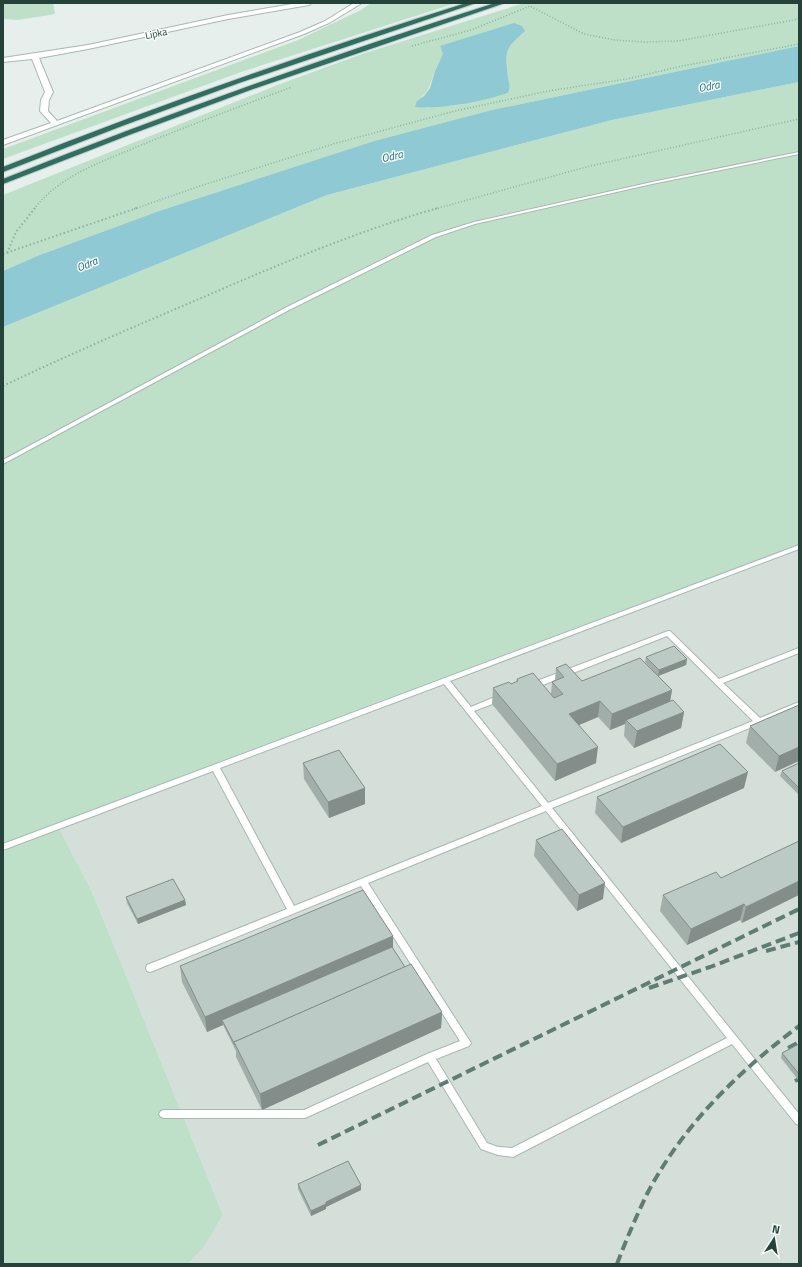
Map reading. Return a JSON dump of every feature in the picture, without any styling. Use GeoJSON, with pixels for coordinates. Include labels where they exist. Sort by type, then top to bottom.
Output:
{"type":"FeatureCollection","features":[{"type":"Feature","properties":{"kind":"highway"},"geometry":{"type":"LineString","coordinates":[[3,170],[154,111],[258,73],[391,28],[473,3]]}},
{"type":"Feature","properties":{"kind":"highway"},"geometry":{"type":"LineString","coordinates":[[3,182],[147,125],[270,79],[400,35],[502,3]]}},
{"type":"Feature","properties":{"kind":"street","name":"Lipka"},"geometry":{"type":"LineString","coordinates":[[3,60],[35,57],[84,48],[228,17],[310,3]]}},
{"type":"Feature","properties":{"kind":"street"},"geometry":{"type":"LineString","coordinates":[[3,143],[302,33],[327,22],[358,3]]}},
{"type":"Feature","properties":{"kind":"street"},"geometry":{"type":"LineString","coordinates":[[35,57],[49,92],[45,100],[44,112],[55,123]]}},
{"type":"Feature","properties":{"kind":"lane"},"geometry":{"type":"LineString","coordinates":[[3,462],[288,308],[434,236],[474,223],[652,183],[799,153]]}},
{"type":"Feature","properties":{"kind":"lane"},"geometry":{"type":"LineString","coordinates":[[3,847],[799,547]]}},
{"type":"Feature","properties":{"kind":"lane"},"geometry":{"type":"LineString","coordinates":[[521,690],[668,634],[759,722]]}},
{"type":"Feature","properties":{"kind":"lane"},"geometry":{"type":"LineString","coordinates":[[718,682],[799,650]]}},
{"type":"Feature","properties":{"kind":"lane"},"geometry":{"type":"LineString","coordinates":[[445,680],[799,1121]]}},
{"type":"Feature","properties":{"kind":"lane"},"geometry":{"type":"LineString","coordinates":[[470,710],[506,696]]}},
{"type":"Feature","properties":{"kind":"lane"},"geometry":{"type":"LineString","coordinates":[[150,968],[799,705]]}},
{"type":"Feature","properties":{"kind":"lane"},"geometry":{"type":"LineString","coordinates":[[215,767],[292,911]]}},
{"type":"Feature","properties":{"kind":"lane"},"geometry":{"type":"LineString","coordinates":[[164,1114],[305,1114],[430,1057],[466,1043],[362,882]]}},
{"type":"Feature","properties":{"kind":"lane"},"geometry":{"type":"LineString","coordinates":[[430,1057],[484,1146],[498,1151],[513,1153],[734,1039]]}},
{"type":"Feature","properties":{"kind":"path"},"geometry":{"type":"LineString","coordinates":[[406,48],[471,30],[530,6],[584,34],[615,40],[678,41],[799,18]]}},
{"type":"Feature","properties":{"kind":"path"},"geometry":{"type":"LineString","coordinates":[[3,254],[157,201],[311,151],[455,111],[548,91],[627,79],[682,66],[799,44]]}},
{"type":"Feature","properties":{"kind":"path"},"geometry":{"type":"LineString","coordinates":[[8,253],[16,232],[43,197],[76,173],[189,125],[293,87]]}},
{"type":"Feature","properties":{"kind":"path"},"geometry":{"type":"LineString","coordinates":[[3,386],[75,351],[271,268],[376,228],[490,193],[587,167],[799,118]]}},
{"type":"Feature","properties":{"kind":"shaded area"},"geometry":{"type":"Polygon","coordinates":[[[799,547],[799,1264],[188,1264],[204,1247],[223,1215],[93,894],[58,826],[799,547]]]}},
{"type":"Feature","properties":{"kind":"green space"},"geometry":{"type":"Polygon","coordinates":[[[3,3],[53,3],[55,14],[18,20],[3,19],[3,3]]]}},
{"type":"Feature","properties":{"kind":"green space"},"geometry":{"type":"Polygon","coordinates":[[[371,3],[456,3],[241,72],[3,159],[3,149],[298,40],[361,10],[371,3]]]}},
{"type":"Feature","properties":{"kind":"green space"},"geometry":{"type":"Polygon","coordinates":[[[524,3],[799,3],[799,46],[493,110],[374,141],[159,211],[37,256],[3,271],[3,195],[280,84],[365,53],[524,3]],[[524,31],[440,47],[444,54],[427,91],[417,101],[426,108],[458,105],[508,93],[510,87],[506,56],[507,51],[513,42],[524,31]]]}},
{"type":"Feature","properties":{"kind":"green space"},"geometry":{"type":"Polygon","coordinates":[[[799,82],[799,547],[58,826],[93,894],[223,1215],[204,1247],[188,1264],[3,1264],[3,327],[327,195],[612,120],[799,82]]]}},
{"type":"Feature","properties":{"kind":"water"},"geometry":{"type":"Polygon","coordinates":[[[514,23],[522,26],[525,31],[513,42],[508,51],[506,61],[510,87],[508,93],[487,99],[449,106],[425,108],[415,107],[417,101],[424,96],[430,88],[435,71],[443,54],[440,46],[514,23]]]}},
{"type":"Feature","properties":{"kind":"water","name":"Odra"},"geometry":{"type":"Polygon","coordinates":[[[799,46],[799,82],[612,120],[327,195],[3,327],[3,271],[37,256],[159,211],[374,141],[492,110],[799,46]]]}},
{"type":"Feature","properties":{"kind":"building"},"geometry":{"type":"Polygon","coordinates":[[[674,646],[687,659],[659,670],[646,657],[674,646]]]}},
{"type":"Feature","properties":{"kind":"building"},"geometry":{"type":"Polygon","coordinates":[[[640,658],[672,690],[612,714],[600,701],[569,714],[598,747],[557,764],[493,688],[509,682],[511,684],[518,681],[517,679],[533,673],[554,698],[563,694],[552,682],[564,677],[556,668],[566,664],[582,681],[640,658]]]}},
{"type":"Feature","properties":{"kind":"building"},"geometry":{"type":"Polygon","coordinates":[[[673,700],[684,712],[637,731],[626,720],[673,700]]]}},
{"type":"Feature","properties":{"kind":"building"},"geometry":{"type":"Polygon","coordinates":[[[799,705],[799,747],[779,756],[750,726],[799,705]]]}},
{"type":"Feature","properties":{"kind":"building"},"geometry":{"type":"Polygon","coordinates":[[[720,744],[748,772],[623,827],[597,797],[720,744]]]}},
{"type":"Feature","properties":{"kind":"building"},"geometry":{"type":"Polygon","coordinates":[[[339,750],[365,788],[328,802],[303,763],[339,750]]]}},
{"type":"Feature","properties":{"kind":"building"},"geometry":{"type":"Polygon","coordinates":[[[799,763],[799,788],[782,771],[799,763]]]}},
{"type":"Feature","properties":{"kind":"building"},"geometry":{"type":"Polygon","coordinates":[[[562,829],[605,883],[579,895],[536,840],[562,829]]]}},
{"type":"Feature","properties":{"kind":"building"},"geometry":{"type":"Polygon","coordinates":[[[799,841],[799,881],[746,907],[744,904],[691,929],[663,895],[716,872],[721,878],[799,841]]]}},
{"type":"Feature","properties":{"kind":"building"},"geometry":{"type":"Polygon","coordinates":[[[173,879],[185,900],[137,919],[126,897],[173,879]]]}},
{"type":"Feature","properties":{"kind":"building"},"geometry":{"type":"Polygon","coordinates":[[[363,890],[393,936],[205,1017],[180,966],[363,890]]]}},
{"type":"Feature","properties":{"kind":"building"},"geometry":{"type":"Polygon","coordinates":[[[392,947],[405,967],[234,1042],[235,1045],[222,1020],[392,947]]]}},
{"type":"Feature","properties":{"kind":"building"},"geometry":{"type":"Polygon","coordinates":[[[411,964],[442,1012],[260,1094],[234,1042],[411,964]]]}},
{"type":"Feature","properties":{"kind":"building"},"geometry":{"type":"Polygon","coordinates":[[[799,1044],[799,1074],[782,1053],[799,1044]]]}},
{"type":"Feature","properties":{"kind":"building"},"geometry":{"type":"Polygon","coordinates":[[[348,1161],[361,1185],[311,1211],[298,1184],[348,1161]]]}},
{"type":"Feature","properties":{"kind":"railway"},"geometry":{"type":"LineString","coordinates":[[318,1145],[799,909]]}},
{"type":"Feature","properties":{"kind":"railway"},"geometry":{"type":"LineString","coordinates":[[649,988],[710,967],[799,933]]}},
{"type":"Feature","properties":{"kind":"railway"},"geometry":{"type":"LineString","coordinates":[[766,951],[799,942]]}},
{"type":"Feature","properties":{"kind":"railway"},"geometry":{"type":"LineString","coordinates":[[617,1264],[647,1194],[677,1145],[714,1101],[734,1081],[799,1026]]}},
{"type":"Feature","properties":{"kind":"railway"},"geometry":{"type":"LineString","coordinates":[[788,1048],[799,1042]]}},
{"type":"Feature","properties":{"kind":"railway"},"geometry":{"type":"LineString","coordinates":[[795,1081],[799,1079]]}}]}
